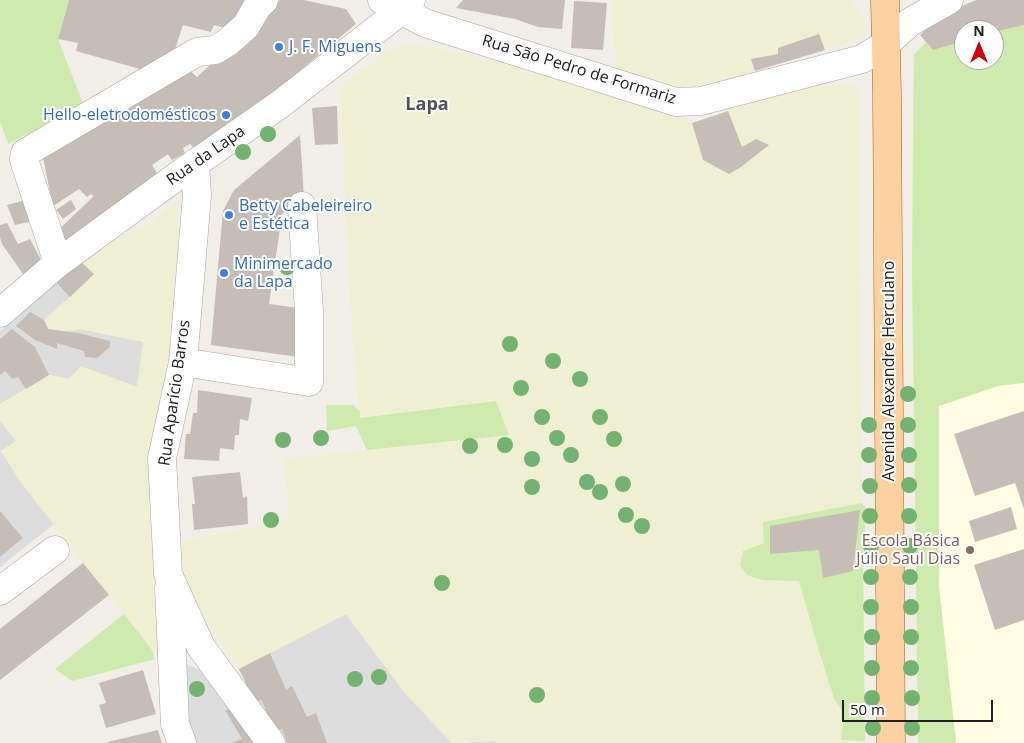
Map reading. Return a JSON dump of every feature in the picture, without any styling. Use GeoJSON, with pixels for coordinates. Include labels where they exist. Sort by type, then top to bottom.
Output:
{"type":"FeatureCollection","features":[{"type":"Feature","properties":{"kind":"main road","name":"Avenida Alexandre Herculano"},"geometry":{"type":"LineString","coordinates":[[885,0],[891,743]]}},
{"type":"Feature","properties":{"kind":"street"},"geometry":{"type":"LineString","coordinates":[[58,263],[24,160],[25,153],[197,52],[215,50],[246,26],[257,7],[264,0]]}},
{"type":"Feature","properties":{"kind":"street","name":"Rua São Pedro de Formariz"},"geometry":{"type":"LineString","coordinates":[[398,3],[425,23],[676,102],[701,101],[862,59],[886,44],[910,22],[949,0]]}},
{"type":"Feature","properties":{"kind":"street","name":"Rua da Lapa"},"geometry":{"type":"LineString","coordinates":[[0,313],[58,263],[195,163],[279,105],[398,3]]}},
{"type":"Feature","properties":{"kind":"street","name":"Rua Aparício Barros"},"geometry":{"type":"LineString","coordinates":[[195,163],[197,195],[183,362],[162,458],[168,574],[201,647],[272,743]]}},
{"type":"Feature","properties":{"kind":"street"},"geometry":{"type":"LineString","coordinates":[[183,362],[309,382],[310,311],[295,243],[302,206]]}},
{"type":"Feature","properties":{"kind":"street"},"geometry":{"type":"LineString","coordinates":[[0,591],[55,550]]}},
{"type":"Feature","properties":{"kind":"street"},"geometry":{"type":"LineString","coordinates":[[168,574],[175,724],[182,743]]}},
{"type":"Feature","properties":{"kind":"street"},"geometry":{"type":"LineString","coordinates":[[172,663],[184,652],[206,654]]}},
{"type":"Feature","properties":{"kind":"shaded area"},"geometry":{"type":"Polygon","coordinates":[[[612,0],[851,0],[865,25],[863,37],[825,50],[818,34],[779,48],[778,54],[752,59],[755,71],[686,93],[616,70],[612,0]]]}},
{"type":"Feature","properties":{"kind":"shaded area"},"geometry":{"type":"Polygon","coordinates":[[[410,44],[543,72],[692,123],[728,111],[735,102],[790,86],[819,87],[849,83],[859,90],[862,503],[763,522],[764,543],[756,545],[763,580],[799,581],[834,698],[844,714],[841,740],[865,741],[865,743],[496,743],[495,741],[452,743],[405,693],[346,614],[239,669],[203,614],[191,595],[184,576],[182,541],[290,520],[284,459],[509,435],[496,401],[360,418],[351,313],[340,87],[391,49],[410,44]]]}},
{"type":"Feature","properties":{"kind":"shaded area"},"geometry":{"type":"Polygon","coordinates":[[[176,201],[179,241],[170,365],[155,436],[153,557],[157,581],[158,645],[152,650],[20,481],[1,451],[16,441],[0,421],[0,404],[49,375],[69,379],[81,366],[137,387],[143,342],[80,329],[71,331],[48,329],[44,320],[94,275],[81,262],[103,246],[152,222],[176,201]]]}},
{"type":"Feature","properties":{"kind":"shaded area"},"geometry":{"type":"Polygon","coordinates":[[[81,262],[94,274],[49,329],[68,332],[80,329],[144,342],[137,387],[81,367],[69,379],[49,375],[0,404],[0,331],[55,281],[81,262]]]}},
{"type":"Feature","properties":{"kind":"shaded area","name":"Escola Básica Júlio Saul Dias"},"geometry":{"type":"Polygon","coordinates":[[[1024,357],[1024,743],[918,743],[913,358],[1024,357]]]}},
{"type":"Feature","properties":{"kind":"shaded area"},"geometry":{"type":"Polygon","coordinates":[[[0,421],[16,441],[1,451],[20,481],[54,524],[0,567],[0,421]]]}},
{"type":"Feature","properties":{"kind":"shaded area"},"geometry":{"type":"Polygon","coordinates":[[[346,614],[405,693],[452,743],[282,743],[255,702],[239,669],[346,614]]]}},
{"type":"Feature","properties":{"kind":"shaded area"},"geometry":{"type":"Polygon","coordinates":[[[186,664],[200,670],[232,709],[255,743],[194,743],[188,730],[186,664]]]}},
{"type":"Feature","properties":{"kind":"shaded area"},"geometry":{"type":"Polygon","coordinates":[[[495,741],[496,743],[452,743],[495,741]]]}},
{"type":"Feature","properties":{"kind":"green space"},"geometry":{"type":"Polygon","coordinates":[[[0,0],[69,0],[58,39],[84,106],[8,144],[0,121],[0,0]]]}},
{"type":"Feature","properties":{"kind":"green space"},"geometry":{"type":"Polygon","coordinates":[[[1024,25],[1024,383],[998,386],[939,406],[939,585],[956,743],[918,743],[912,266],[914,55],[926,42],[933,50],[954,44],[954,70],[1004,70],[1004,30],[1024,25]]]}},
{"type":"Feature","properties":{"kind":"green space"},"geometry":{"type":"Polygon","coordinates":[[[496,401],[509,435],[367,450],[356,426],[327,431],[326,405],[353,405],[360,411],[360,418],[496,401]]]}},
{"type":"Feature","properties":{"kind":"green space"},"geometry":{"type":"Polygon","coordinates":[[[862,503],[866,508],[863,555],[865,741],[841,740],[844,714],[834,698],[799,581],[763,580],[747,575],[740,565],[743,551],[764,543],[763,522],[862,503]]]}},
{"type":"Feature","properties":{"kind":"green space"},"geometry":{"type":"Polygon","coordinates":[[[124,614],[152,650],[155,659],[72,681],[55,669],[124,614]]]}},
{"type":"Feature","properties":{"kind":"building"},"geometry":{"type":"Polygon","coordinates":[[[69,0],[245,0],[235,31],[214,25],[211,32],[183,25],[173,55],[147,71],[76,51],[78,43],[58,39],[69,0]]]}},
{"type":"Feature","properties":{"kind":"building"},"geometry":{"type":"Polygon","coordinates":[[[280,0],[303,0],[346,9],[356,24],[280,87],[195,149],[190,144],[183,148],[185,153],[172,160],[168,154],[152,165],[158,175],[100,219],[59,245],[53,235],[94,196],[91,194],[87,197],[79,189],[53,206],[42,153],[189,70],[197,77],[280,0]]]}},
{"type":"Feature","properties":{"kind":"building"},"geometry":{"type":"Polygon","coordinates":[[[463,0],[565,0],[562,29],[538,27],[515,19],[456,8],[463,0]]]}},
{"type":"Feature","properties":{"kind":"building"},"geometry":{"type":"Polygon","coordinates":[[[976,0],[1024,0],[1024,25],[1004,30],[1004,20],[954,20],[954,44],[933,50],[920,35],[943,14],[976,0]]]}},
{"type":"Feature","properties":{"kind":"building"},"geometry":{"type":"Polygon","coordinates":[[[574,1],[607,3],[603,50],[571,48],[574,1]]]}},
{"type":"Feature","properties":{"kind":"building"},"geometry":{"type":"Polygon","coordinates":[[[819,34],[825,50],[755,71],[751,59],[778,54],[778,48],[819,34]]]}},
{"type":"Feature","properties":{"kind":"building"},"geometry":{"type":"Polygon","coordinates":[[[337,106],[338,144],[315,145],[312,108],[337,106]]]}},
{"type":"Feature","properties":{"kind":"building"},"geometry":{"type":"Polygon","coordinates":[[[728,111],[742,147],[756,139],[769,145],[729,174],[703,160],[692,123],[728,111]]]}},
{"type":"Feature","properties":{"kind":"building"},"geometry":{"type":"Polygon","coordinates":[[[300,135],[304,197],[282,214],[269,304],[306,309],[299,357],[211,345],[223,211],[234,190],[300,135]]]}},
{"type":"Feature","properties":{"kind":"building"},"geometry":{"type":"Polygon","coordinates":[[[26,200],[33,221],[15,225],[7,205],[26,200]]]}},
{"type":"Feature","properties":{"kind":"building"},"geometry":{"type":"Polygon","coordinates":[[[71,200],[76,209],[63,219],[56,210],[71,200]]]}},
{"type":"Feature","properties":{"kind":"building"},"geometry":{"type":"Polygon","coordinates":[[[7,223],[18,244],[30,239],[42,262],[23,274],[2,244],[0,225],[7,223]]]}},
{"type":"Feature","properties":{"kind":"building"},"geometry":{"type":"Polygon","coordinates":[[[81,262],[94,274],[70,297],[55,281],[81,262]]]}},
{"type":"Feature","properties":{"kind":"building"},"geometry":{"type":"Polygon","coordinates":[[[30,312],[44,320],[48,329],[78,333],[110,341],[110,347],[97,358],[85,357],[84,351],[57,343],[57,349],[35,340],[16,326],[30,312]]]}},
{"type":"Feature","properties":{"kind":"building"},"geometry":{"type":"Polygon","coordinates":[[[12,329],[35,347],[49,375],[26,389],[18,377],[12,379],[5,371],[0,375],[0,339],[12,329]]]}},
{"type":"Feature","properties":{"kind":"building"},"geometry":{"type":"Polygon","coordinates":[[[198,390],[252,398],[248,421],[240,419],[239,435],[235,435],[234,450],[220,448],[219,461],[184,459],[186,434],[190,434],[193,413],[197,413],[198,390]]]}},
{"type":"Feature","properties":{"kind":"building"},"geometry":{"type":"Polygon","coordinates":[[[1024,411],[1024,509],[1015,483],[975,496],[954,434],[1024,411]]]}},
{"type":"Feature","properties":{"kind":"building"},"geometry":{"type":"Polygon","coordinates":[[[240,472],[243,498],[247,496],[248,524],[194,530],[192,504],[195,504],[192,477],[240,472]]]}},
{"type":"Feature","properties":{"kind":"building"},"geometry":{"type":"Polygon","coordinates":[[[1011,507],[1017,529],[975,542],[969,521],[1011,507]]]}},
{"type":"Feature","properties":{"kind":"building"},"geometry":{"type":"Polygon","coordinates":[[[860,510],[853,571],[823,578],[819,550],[770,554],[770,526],[860,510]]]}},
{"type":"Feature","properties":{"kind":"building"},"geometry":{"type":"Polygon","coordinates":[[[0,511],[23,538],[0,557],[0,511]]]}},
{"type":"Feature","properties":{"kind":"building"},"geometry":{"type":"Polygon","coordinates":[[[1024,549],[1024,620],[995,630],[974,565],[1024,549]]]}},
{"type":"Feature","properties":{"kind":"building"},"geometry":{"type":"Polygon","coordinates":[[[83,563],[109,595],[0,680],[0,629],[83,563]]]}},
{"type":"Feature","properties":{"kind":"building"},"geometry":{"type":"Polygon","coordinates":[[[270,653],[286,690],[292,686],[307,717],[316,713],[327,743],[287,743],[282,729],[274,732],[262,700],[255,702],[239,669],[270,653]]]}},
{"type":"Feature","properties":{"kind":"building"},"geometry":{"type":"Polygon","coordinates":[[[143,670],[156,714],[106,728],[99,705],[106,703],[99,683],[143,670]]]}},
{"type":"Feature","properties":{"kind":"building"},"geometry":{"type":"Polygon","coordinates":[[[232,709],[255,743],[231,743],[242,739],[225,710],[232,709]]]}},
{"type":"Feature","properties":{"kind":"building"},"geometry":{"type":"Polygon","coordinates":[[[158,730],[162,743],[108,742],[158,730]]]}},
{"type":"Feature","properties":{"kind":"place","name":"J. F. Miguens"},"geometry":{"type":"Point","coordinates":[279,47]}},
{"type":"Feature","properties":{"kind":"place","name":"Hello-eletrodomésticos"},"geometry":{"type":"Point","coordinates":[226,115]}},
{"type":"Feature","properties":{"kind":"place","name":"Betty Cabeleireiro e Estética"},"geometry":{"type":"Point","coordinates":[229,215]}},
{"type":"Feature","properties":{"kind":"place","name":"Minimercado da Lapa"},"geometry":{"type":"Point","coordinates":[224,273]}},
{"type":"Feature","properties":{"kind":"place","name":"Escola Básica Júlio Saul Dias"},"geometry":{"type":"Point","coordinates":[970,550]}},
{"type":"Feature","properties":{"kind":"district","name":"Lapa"},"geometry":{"type":"Point","coordinates":[427,105]}}]}
